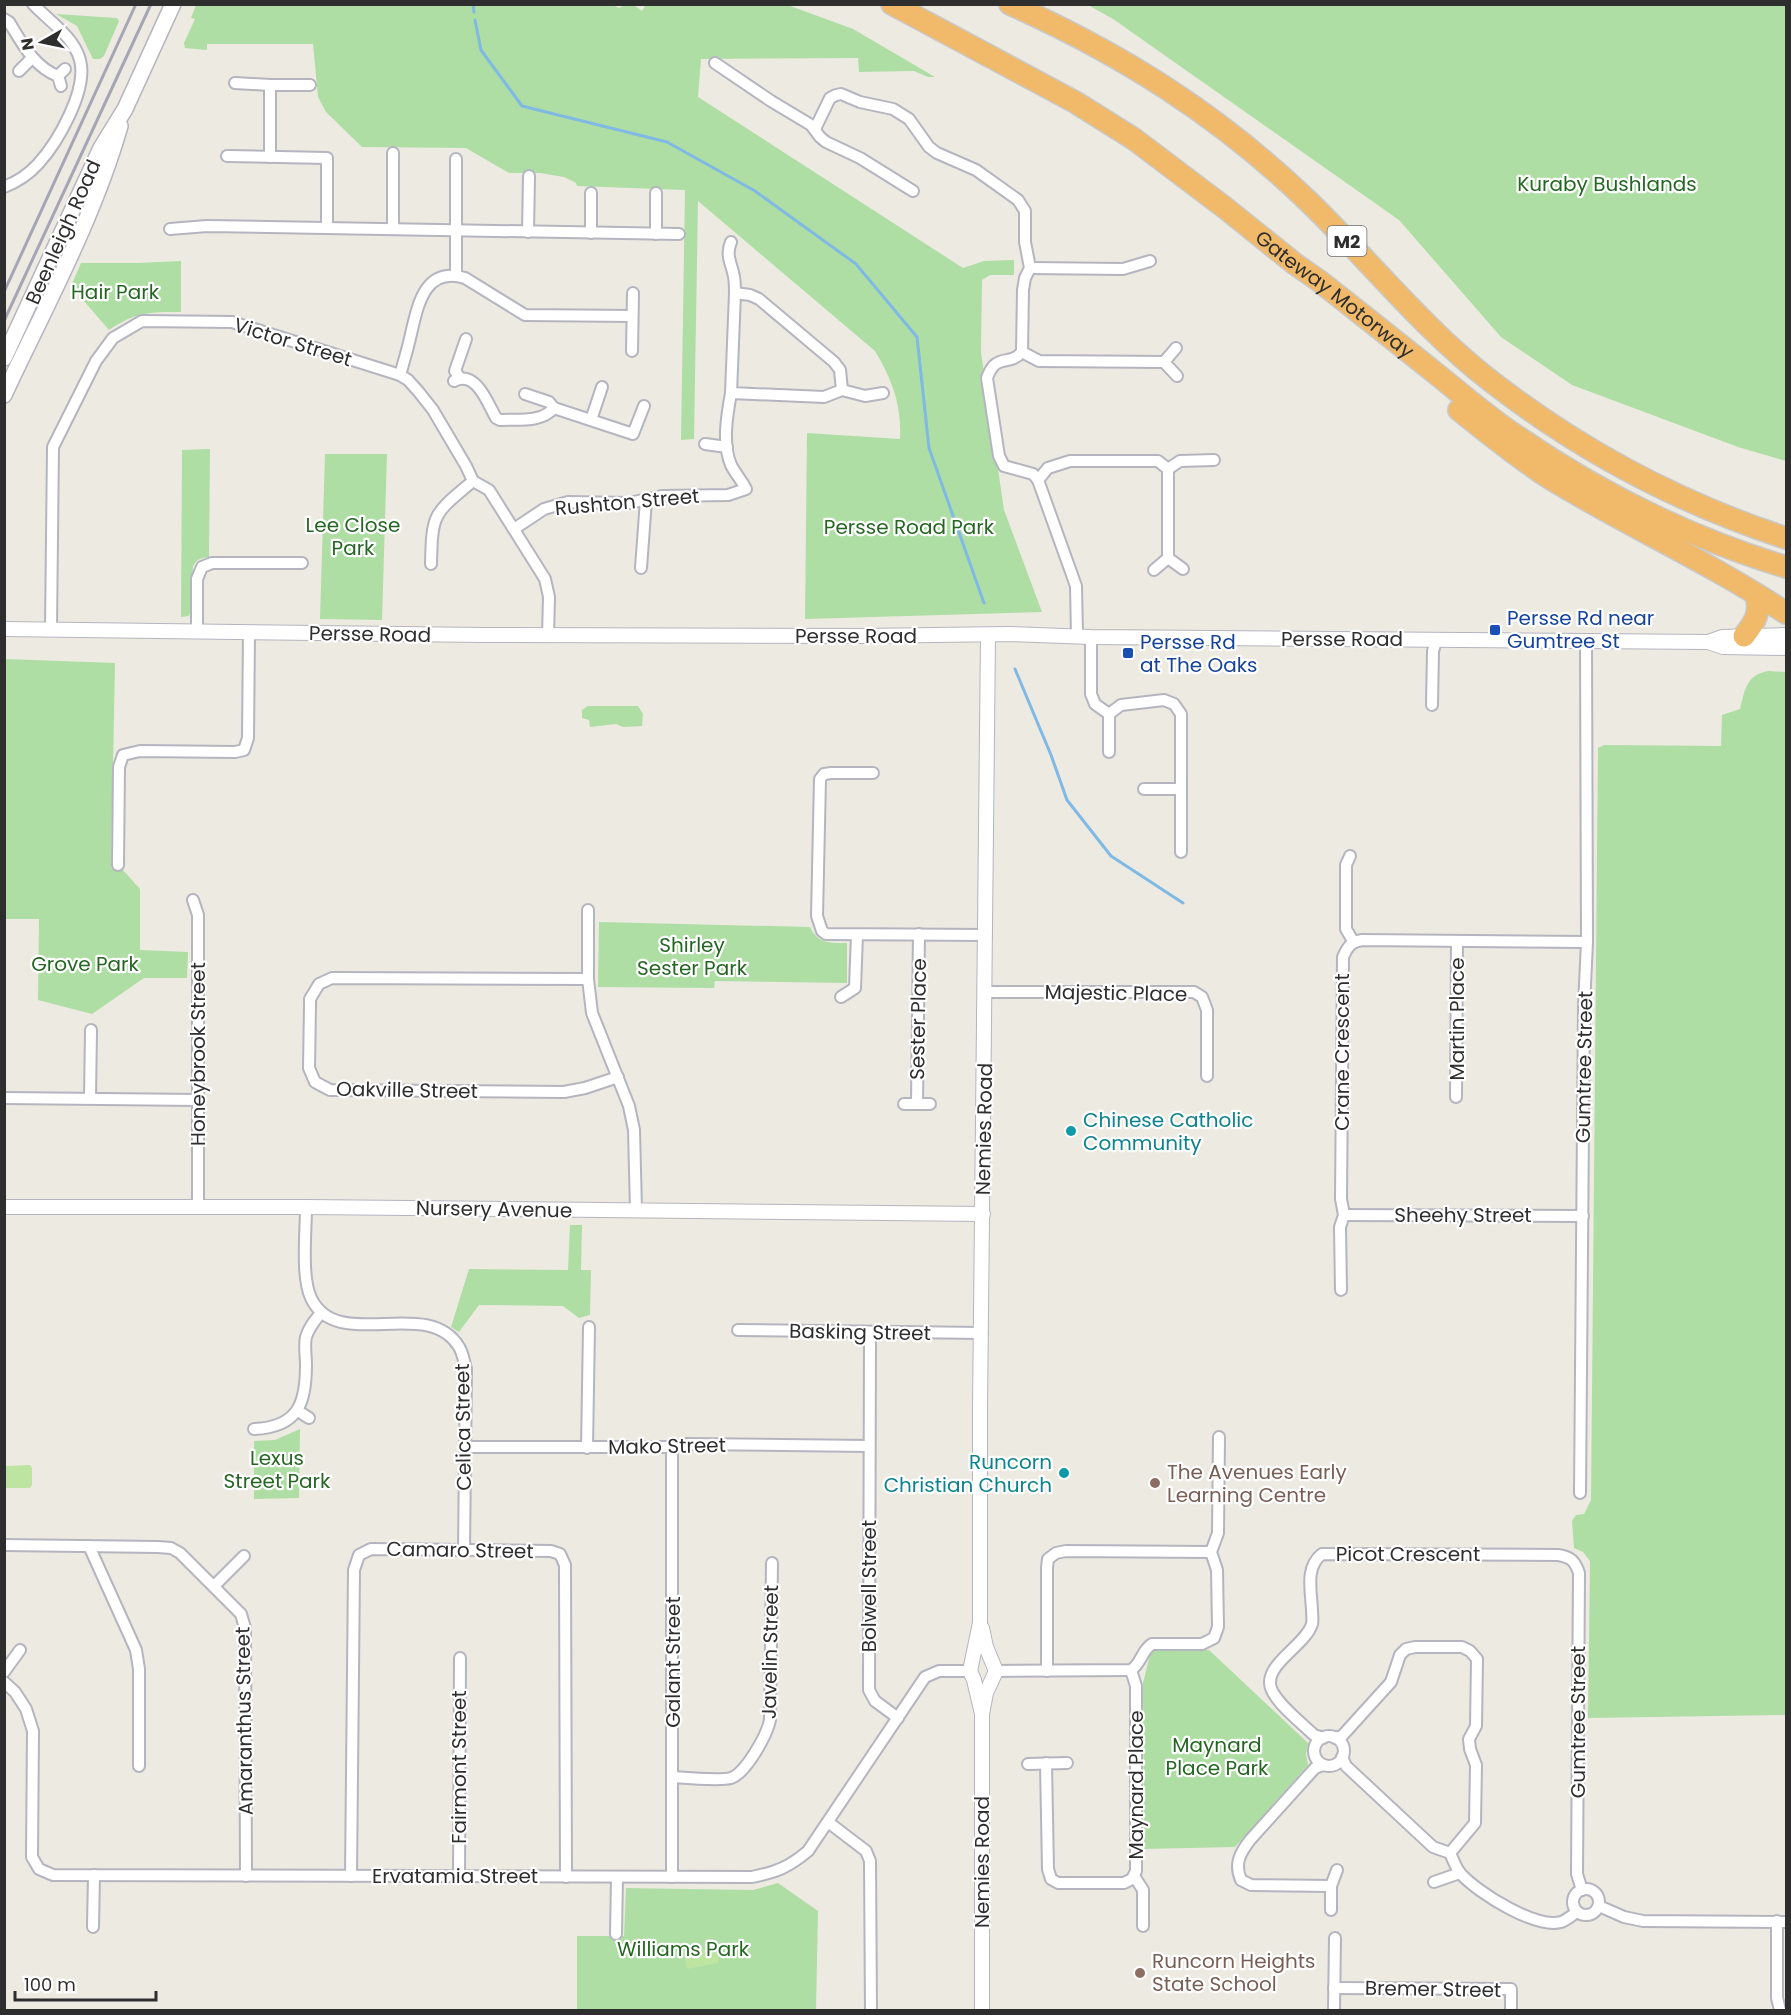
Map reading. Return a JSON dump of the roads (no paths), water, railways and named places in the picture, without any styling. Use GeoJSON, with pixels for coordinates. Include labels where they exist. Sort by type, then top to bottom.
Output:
{"type":"FeatureCollection","features":[{"type":"Feature","properties":{"kind":"highway","name":"Gateway Motorway"},"geometry":{"type":"LineString","coordinates":[[892,4],[1075,102],[1134,139],[1318,280],[1496,422],[1578,476],[1675,526],[1738,552],[1786,567]]}},
{"type":"Feature","properties":{"kind":"highway","name":"Gateway Motorway"},"geometry":{"type":"LineString","coordinates":[[1010,4],[1065,29],[1134,67],[1208,116],[1245,145],[1309,202],[1422,320],[1490,381],[1531,411],[1588,449],[1664,490],[1726,517],[1786,538]]}},
{"type":"Feature","properties":{"kind":"highway"},"geometry":{"type":"LineString","coordinates":[[1295,264],[1317,290],[1459,410],[1525,462],[1786,613]]}},
{"type":"Feature","properties":{"kind":"highway"},"geometry":{"type":"LineString","coordinates":[[1726,517],[1745,516],[1786,527]]}},
{"type":"Feature","properties":{"kind":"highway"},"geometry":{"type":"LineString","coordinates":[[1744,636],[1757,617],[1759,606],[1756,595]]}},
{"type":"Feature","properties":{"kind":"main road","name":"Beenleigh Road"},"geometry":{"type":"LineString","coordinates":[[4,358],[20,328],[85,224],[114,147],[125,109],[173,4]]}},
{"type":"Feature","properties":{"kind":"main road","name":"Beenleigh Road"},"geometry":{"type":"LineString","coordinates":[[4,395],[20,328]]}},
{"type":"Feature","properties":{"kind":"street"},"geometry":{"type":"LineString","coordinates":[[4,187],[23,177],[46,154],[59,134],[77,94],[82,76],[80,60],[75,48],[67,37],[33,4]]}},
{"type":"Feature","properties":{"kind":"street"},"geometry":{"type":"LineString","coordinates":[[4,19],[9,22],[32,58],[49,73],[62,77]]}},
{"type":"Feature","properties":{"kind":"street"},"geometry":{"type":"LineString","coordinates":[[19,71],[32,58]]}},
{"type":"Feature","properties":{"kind":"street"},"geometry":{"type":"LineString","coordinates":[[715,63],[811,125],[820,138],[826,142],[860,158],[913,191]]}},
{"type":"Feature","properties":{"kind":"street"},"geometry":{"type":"LineString","coordinates":[[235,83],[310,85]]}},
{"type":"Feature","properties":{"kind":"street"},"geometry":{"type":"LineString","coordinates":[[270,85],[270,157]]}},
{"type":"Feature","properties":{"kind":"street"},"geometry":{"type":"LineString","coordinates":[[814,129],[830,99],[841,94],[860,102],[886,106],[909,119],[929,147],[937,153],[976,170],[1018,200],[1025,211],[1025,242],[1030,268],[1023,290],[1022,352],[1018,357],[998,362],[991,367],[987,378],[999,456],[1004,466],[1033,474],[1038,480],[1076,586],[1077,636]]}},
{"type":"Feature","properties":{"kind":"street"},"geometry":{"type":"LineString","coordinates":[[393,153],[393,230]]}},
{"type":"Feature","properties":{"kind":"street"},"geometry":{"type":"LineString","coordinates":[[227,156],[327,159],[327,228]]}},
{"type":"Feature","properties":{"kind":"street"},"geometry":{"type":"LineString","coordinates":[[456,159],[456,276]]}},
{"type":"Feature","properties":{"kind":"street"},"geometry":{"type":"LineString","coordinates":[[528,232],[529,176]]}},
{"type":"Feature","properties":{"kind":"street"},"geometry":{"type":"LineString","coordinates":[[656,193],[656,234]]}},
{"type":"Feature","properties":{"kind":"street"},"geometry":{"type":"LineString","coordinates":[[591,194],[591,233]]}},
{"type":"Feature","properties":{"kind":"street"},"geometry":{"type":"LineString","coordinates":[[170,229],[186,224],[393,230],[679,234]]}},
{"type":"Feature","properties":{"kind":"street"},"geometry":{"type":"LineString","coordinates":[[705,444],[727,447],[727,412],[735,293],[728,250],[731,242]]}},
{"type":"Feature","properties":{"kind":"street"},"geometry":{"type":"LineString","coordinates":[[1030,268],[1123,269],[1150,261]]}},
{"type":"Feature","properties":{"kind":"street"},"geometry":{"type":"LineString","coordinates":[[400,375],[419,301],[427,287],[439,278],[456,276],[465,278],[525,315],[632,316]]}},
{"type":"Feature","properties":{"kind":"street"},"geometry":{"type":"LineString","coordinates":[[632,351],[633,293]]}},
{"type":"Feature","properties":{"kind":"street"},"geometry":{"type":"LineString","coordinates":[[735,293],[759,298],[834,362],[840,370],[842,390]]}},
{"type":"Feature","properties":{"kind":"street","name":"Victor Street"},"geometry":{"type":"LineString","coordinates":[[51,628],[52,447],[96,361],[113,338],[142,321],[232,322],[400,375],[408,380],[433,410],[473,481],[489,490],[545,579],[549,597],[548,635]]}},
{"type":"Feature","properties":{"kind":"street"},"geometry":{"type":"LineString","coordinates":[[466,339],[455,371],[457,379],[469,380],[478,386],[496,418],[500,420],[541,418],[548,415],[554,408]]}},
{"type":"Feature","properties":{"kind":"street"},"geometry":{"type":"LineString","coordinates":[[1164,362],[1176,348]]}},
{"type":"Feature","properties":{"kind":"street"},"geometry":{"type":"LineString","coordinates":[[1022,352],[1039,361],[1164,362],[1177,376]]}},
{"type":"Feature","properties":{"kind":"street"},"geometry":{"type":"LineString","coordinates":[[591,420],[602,387]]}},
{"type":"Feature","properties":{"kind":"street"},"geometry":{"type":"LineString","coordinates":[[730,393],[824,397],[842,390],[865,396],[883,393]]}},
{"type":"Feature","properties":{"kind":"street"},"geometry":{"type":"LineString","coordinates":[[525,394],[549,402],[554,408],[633,434],[644,406]]}},
{"type":"Feature","properties":{"kind":"street","name":"Rushton Street"},"geometry":{"type":"LineString","coordinates":[[514,529],[544,508],[568,502],[629,503],[662,496],[728,495],[746,489],[732,467],[727,447]]}},
{"type":"Feature","properties":{"kind":"street"},"geometry":{"type":"LineString","coordinates":[[1168,469],[1180,461],[1214,460]]}},
{"type":"Feature","properties":{"kind":"street"},"geometry":{"type":"LineString","coordinates":[[1038,480],[1048,468],[1070,461],[1158,461],[1168,469]]}},
{"type":"Feature","properties":{"kind":"street"},"geometry":{"type":"LineString","coordinates":[[1154,570],[1168,558],[1168,469]]}},
{"type":"Feature","properties":{"kind":"street"},"geometry":{"type":"LineString","coordinates":[[431,564],[432,531],[436,517],[441,508],[473,481]]}},
{"type":"Feature","properties":{"kind":"street"},"geometry":{"type":"LineString","coordinates":[[641,568],[646,500]]}},
{"type":"Feature","properties":{"kind":"street"},"geometry":{"type":"LineString","coordinates":[[1168,558],[1183,569]]}},
{"type":"Feature","properties":{"kind":"street"},"geometry":{"type":"LineString","coordinates":[[197,631],[197,579],[202,567],[212,563],[302,563]]}},
{"type":"Feature","properties":{"kind":"street","name":"Persse Road"},"geometry":{"type":"LineString","coordinates":[[4,628],[249,633],[988,635],[1708,642],[1723,647],[1786,648]]}},
{"type":"Feature","properties":{"kind":"street"},"geometry":{"type":"LineString","coordinates":[[118,865],[119,767],[123,755],[140,751],[235,752],[244,750],[248,738],[249,633]]}},
{"type":"Feature","properties":{"kind":"street","name":"Nemies Road"},"geometry":{"type":"LineString","coordinates":[[982,1714],[973,1671],[980,1623],[988,635]]}},
{"type":"Feature","properties":{"kind":"street","name":"Persse Road"},"geometry":{"type":"LineString","coordinates":[[1708,642],[1722,637],[1786,635]]}},
{"type":"Feature","properties":{"kind":"street"},"geometry":{"type":"LineString","coordinates":[[1091,637],[1091,694],[1095,704],[1109,714]]}},
{"type":"Feature","properties":{"kind":"street"},"geometry":{"type":"LineString","coordinates":[[1432,705],[1433,651],[1437,639]]}},
{"type":"Feature","properties":{"kind":"street","name":"Gumtree Street"},"geometry":{"type":"LineString","coordinates":[[1580,1493],[1584,1006],[1587,942],[1586,641]]}},
{"type":"Feature","properties":{"kind":"street"},"geometry":{"type":"LineString","coordinates":[[1109,714],[1121,705],[1164,700],[1174,704],[1181,714],[1181,852]]}},
{"type":"Feature","properties":{"kind":"street"},"geometry":{"type":"LineString","coordinates":[[1109,714],[1109,752]]}},
{"type":"Feature","properties":{"kind":"street"},"geometry":{"type":"LineString","coordinates":[[873,773],[824,774],[820,779],[817,916],[822,931],[826,934],[857,935],[986,935]]}},
{"type":"Feature","properties":{"kind":"street"},"geometry":{"type":"LineString","coordinates":[[1144,789],[1181,789]]}},
{"type":"Feature","properties":{"kind":"street"},"geometry":{"type":"LineString","coordinates":[[1350,856],[1346,865],[1346,929],[1353,941],[1587,942]]}},
{"type":"Feature","properties":{"kind":"street","name":"Honeybrook Street"},"geometry":{"type":"LineString","coordinates":[[193,900],[198,915],[198,1208]]}},
{"type":"Feature","properties":{"kind":"street"},"geometry":{"type":"LineString","coordinates":[[588,910],[588,980],[592,1013],[629,1106],[634,1130],[636,1210]]}},
{"type":"Feature","properties":{"kind":"street","name":"Sester Place"},"geometry":{"type":"LineString","coordinates":[[917,1103],[919,934]]}},
{"type":"Feature","properties":{"kind":"street"},"geometry":{"type":"LineString","coordinates":[[841,997],[855,987],[857,935]]}},
{"type":"Feature","properties":{"kind":"street","name":"Crane Crescent"},"geometry":{"type":"LineString","coordinates":[[1341,1290],[1340,1227],[1344,1215],[1341,1199],[1343,957],[1353,941]]}},
{"type":"Feature","properties":{"kind":"street","name":"Martin Place"},"geometry":{"type":"LineString","coordinates":[[1456,1097],[1457,941]]}},
{"type":"Feature","properties":{"kind":"street","name":"Oakville Street"},"geometry":{"type":"LineString","coordinates":[[588,980],[332,978],[319,984],[310,999],[309,1068],[315,1082],[330,1090],[564,1092],[618,1077]]}},
{"type":"Feature","properties":{"kind":"street","name":"Majestic Place"},"geometry":{"type":"LineString","coordinates":[[985,992],[1194,992],[1202,997],[1207,1010],[1207,1076]]}},
{"type":"Feature","properties":{"kind":"street"},"geometry":{"type":"LineString","coordinates":[[90,1098],[91,1030]]}},
{"type":"Feature","properties":{"kind":"street"},"geometry":{"type":"LineString","coordinates":[[4,1098],[198,1100]]}},
{"type":"Feature","properties":{"kind":"street","name":"Sester Place"},"geometry":{"type":"LineString","coordinates":[[904,1104],[930,1104]]}},
{"type":"Feature","properties":{"kind":"street","name":"Nursery Avenue"},"geometry":{"type":"LineString","coordinates":[[4,1207],[306,1207],[983,1214]]}},
{"type":"Feature","properties":{"kind":"street"},"geometry":{"type":"LineString","coordinates":[[254,1429],[267,1428],[285,1422],[298,1411],[304,1398],[306,1339],[310,1327],[321,1313],[306,1283],[306,1207]]}},
{"type":"Feature","properties":{"kind":"street","name":"Sheehy Street"},"geometry":{"type":"LineString","coordinates":[[1344,1215],[1583,1216]]}},
{"type":"Feature","properties":{"kind":"street","name":"Celica Street"},"geometry":{"type":"LineString","coordinates":[[321,1313],[338,1321],[352,1324],[419,1324],[436,1328],[460,1347],[466,1369],[464,1550]]}},
{"type":"Feature","properties":{"kind":"street"},"geometry":{"type":"LineString","coordinates":[[587,1448],[589,1327]]}},
{"type":"Feature","properties":{"kind":"street","name":"Basking Street"},"geometry":{"type":"LineString","coordinates":[[738,1330],[982,1334]]}},
{"type":"Feature","properties":{"kind":"street","name":"Bolwell Street"},"geometry":{"type":"LineString","coordinates":[[870,1333],[869,1690],[875,1701],[898,1718]]}},
{"type":"Feature","properties":{"kind":"street"},"geometry":{"type":"LineString","coordinates":[[298,1411],[309,1418]]}},
{"type":"Feature","properties":{"kind":"street"},"geometry":{"type":"LineString","coordinates":[[993,1671],[1131,1670],[1141,1660],[1145,1649],[1152,1644],[1202,1644],[1214,1638],[1218,1627],[1217,1570],[1210,1552],[1218,1533],[1219,1437]]}},
{"type":"Feature","properties":{"kind":"street","name":"Mako Street"},"geometry":{"type":"LineString","coordinates":[[466,1447],[672,1447],[685,1444],[869,1446]]}},
{"type":"Feature","properties":{"kind":"street","name":"Galant Street"},"geometry":{"type":"LineString","coordinates":[[672,1447],[672,1877]]}},
{"type":"Feature","properties":{"kind":"street","name":"Amaranthus Street"},"geometry":{"type":"LineString","coordinates":[[4,1545],[171,1548],[180,1553],[241,1614],[245,1628],[246,1876]]}},
{"type":"Feature","properties":{"kind":"street"},"geometry":{"type":"LineString","coordinates":[[89,1546],[136,1650],[139,1669],[139,1766]]}},
{"type":"Feature","properties":{"kind":"street","name":"Camaro Street"},"geometry":{"type":"LineString","coordinates":[[351,1876],[354,1570],[359,1555],[372,1549],[551,1551],[560,1554],[565,1565],[566,1877]]}},
{"type":"Feature","properties":{"kind":"street"},"geometry":{"type":"LineString","coordinates":[[1047,1671],[1047,1568],[1048,1559],[1056,1553],[1066,1551],[1210,1552]]}},
{"type":"Feature","properties":{"kind":"street","name":"Picot Crescent"},"geometry":{"type":"LineString","coordinates":[[1318,1739],[1272,1694],[1270,1683],[1271,1673],[1307,1632],[1312,1623],[1311,1572],[1314,1560],[1322,1554],[1558,1555],[1569,1557]]}},
{"type":"Feature","properties":{"kind":"street"},"geometry":{"type":"LineString","coordinates":[[214,1586],[244,1556]]}},
{"type":"Feature","properties":{"kind":"street","name":"Gumtree Street"},"geometry":{"type":"LineString","coordinates":[[1569,1557],[1576,1564],[1579,1573],[1577,1874],[1582,1890]]}},
{"type":"Feature","properties":{"kind":"street","name":"Javelin Street"},"geometry":{"type":"LineString","coordinates":[[673,1778],[730,1778],[740,1772],[767,1732],[770,1720],[772,1563]]}},
{"type":"Feature","properties":{"kind":"street","name":"Nemies Road"},"geometry":{"type":"LineString","coordinates":[[980,1623],[993,1671],[982,1714],[982,2010]]}},
{"type":"Feature","properties":{"kind":"street"},"geometry":{"type":"LineString","coordinates":[[1450,1853],[1475,1822],[1476,1765],[1469,1739],[1476,1726],[1477,1659],[1470,1651],[1462,1647],[1415,1647],[1406,1649],[1400,1655],[1391,1682],[1340,1740],[1341,1762],[1433,1847],[1450,1853],[1460,1873],[1491,1898],[1516,1912],[1552,1923],[1563,1922],[1577,1912]]}},
{"type":"Feature","properties":{"kind":"street"},"geometry":{"type":"LineString","coordinates":[[4,1672],[20,1650]]}},
{"type":"Feature","properties":{"kind":"street","name":"Fairmont Street"},"geometry":{"type":"LineString","coordinates":[[459,1876],[460,1658]]}},
{"type":"Feature","properties":{"kind":"street"},"geometry":{"type":"LineString","coordinates":[[983,1658],[993,1671],[983,1683],[973,1671],[983,1658]]}},
{"type":"Feature","properties":{"kind":"street","name":"Maynard Place"},"geometry":{"type":"LineString","coordinates":[[1046,1763],[1048,1869],[1051,1879],[1058,1883],[1124,1882],[1132,1879],[1136,1871],[1136,1686],[1131,1670]]}},
{"type":"Feature","properties":{"kind":"street","name":"Ervatamia Street"},"geometry":{"type":"LineString","coordinates":[[4,1682],[15,1692],[26,1709],[33,1731],[32,1857],[39,1869],[53,1875],[752,1877],[773,1873],[791,1866],[808,1851],[925,1677],[939,1671],[973,1671]]}},
{"type":"Feature","properties":{"kind":"street"},"geometry":{"type":"LineString","coordinates":[[1318,1764],[1314,1752],[1318,1739],[1340,1740]]}},
{"type":"Feature","properties":{"kind":"street"},"geometry":{"type":"LineString","coordinates":[[1331,1887],[1251,1885],[1241,1880],[1237,1863],[1241,1851],[1318,1764],[1341,1762]]}},
{"type":"Feature","properties":{"kind":"street"},"geometry":{"type":"LineString","coordinates":[[1028,1764],[1067,1763]]}},
{"type":"Feature","properties":{"kind":"street"},"geometry":{"type":"LineString","coordinates":[[828,1822],[866,1851],[870,1861],[871,2010]]}},
{"type":"Feature","properties":{"kind":"street"},"geometry":{"type":"LineString","coordinates":[[1331,1910],[1331,1887],[1336,1870]]}},
{"type":"Feature","properties":{"kind":"street"},"geometry":{"type":"LineString","coordinates":[[1434,1882],[1460,1873]]}},
{"type":"Feature","properties":{"kind":"street"},"geometry":{"type":"LineString","coordinates":[[93,1927],[94,1875]]}},
{"type":"Feature","properties":{"kind":"street"},"geometry":{"type":"LineString","coordinates":[[1134,1876],[1143,1890],[1143,1926]]}},
{"type":"Feature","properties":{"kind":"street"},"geometry":{"type":"LineString","coordinates":[[616,1934],[617,1877]]}},
{"type":"Feature","properties":{"kind":"street"},"geometry":{"type":"LineString","coordinates":[[1582,1890],[1595,1893],[1599,1900],[1596,1911],[1588,1915],[1577,1912],[1574,1901],[1577,1893],[1582,1890]]}},
{"type":"Feature","properties":{"kind":"street"},"geometry":{"type":"LineString","coordinates":[[1599,1906],[1624,1917],[1642,1921],[1782,1922],[1777,1998],[1780,2010]]}},
{"type":"Feature","properties":{"kind":"street"},"geometry":{"type":"LineString","coordinates":[[1334,2010],[1335,1938]]}},
{"type":"Feature","properties":{"kind":"street","name":"Bremer Street"},"geometry":{"type":"LineString","coordinates":[[1334,1988],[1511,1989],[1511,2010]]}},
{"type":"Feature","properties":{"kind":"waterway"},"geometry":{"type":"LineString","coordinates":[[473,4],[474,12]]}},
{"type":"Feature","properties":{"kind":"waterway"},"geometry":{"type":"LineString","coordinates":[[475,20],[481,50],[522,106],[667,142],[755,191],[856,264],[917,337],[929,448],[984,603]]}},
{"type":"Feature","properties":{"kind":"waterway"},"geometry":{"type":"LineString","coordinates":[[1015,669],[1067,800],[1111,856],[1183,903]]}},
{"type":"Feature","properties":{"kind":"railway"},"geometry":{"type":"LineString","coordinates":[[4,292],[136,4]]}},
{"type":"Feature","properties":{"kind":"railway"},"geometry":{"type":"LineString","coordinates":[[4,321],[151,4]]}},
{"type":"Feature","properties":{"kind":"place","name":"Persse Rd near Gumtree St"},"geometry":{"type":"Point","coordinates":[1495,630]}},
{"type":"Feature","properties":{"kind":"place","name":"Persse Rd at The Oaks"},"geometry":{"type":"Point","coordinates":[1128,653]}},
{"type":"Feature","properties":{"kind":"place","name":"Chinese Catholic Community"},"geometry":{"type":"Point","coordinates":[1071,1131]}},
{"type":"Feature","properties":{"kind":"place","name":"Runcorn Christian Church"},"geometry":{"type":"Point","coordinates":[1064,1473]}},
{"type":"Feature","properties":{"kind":"place","name":"The Avenues Early Learning Centre"},"geometry":{"type":"Point","coordinates":[1155,1483]}},
{"type":"Feature","properties":{"kind":"place","name":"Runcorn Heights State School"},"geometry":{"type":"Point","coordinates":[1140,1973]}},
{"type":"Feature","properties":{"kind":"park label","name":"Kuraby Bushlands"},"geometry":{"type":"Point","coordinates":[1607,184]}},
{"type":"Feature","properties":{"kind":"park label","name":"Hair Park"},"geometry":{"type":"Point","coordinates":[115,292]}},
{"type":"Feature","properties":{"kind":"park label","name":"Persse Road Park"},"geometry":{"type":"Point","coordinates":[909,527]}},
{"type":"Feature","properties":{"kind":"park label","name":"Lee Close Park"},"geometry":{"type":"Point","coordinates":[353,536]}},
{"type":"Feature","properties":{"kind":"park label","name":"Shirley Sester Park"},"geometry":{"type":"Point","coordinates":[692,956]}},
{"type":"Feature","properties":{"kind":"park label","name":"Grove Park"},"geometry":{"type":"Point","coordinates":[85,964]}},
{"type":"Feature","properties":{"kind":"park label","name":"Lexus Street Park"},"geometry":{"type":"Point","coordinates":[277,1470]}},
{"type":"Feature","properties":{"kind":"park label","name":"Maynard Place Park"},"geometry":{"type":"Point","coordinates":[1217,1756]}},
{"type":"Feature","properties":{"kind":"park label","name":"Williams Park"},"geometry":{"type":"Point","coordinates":[683,1949]}}]}
